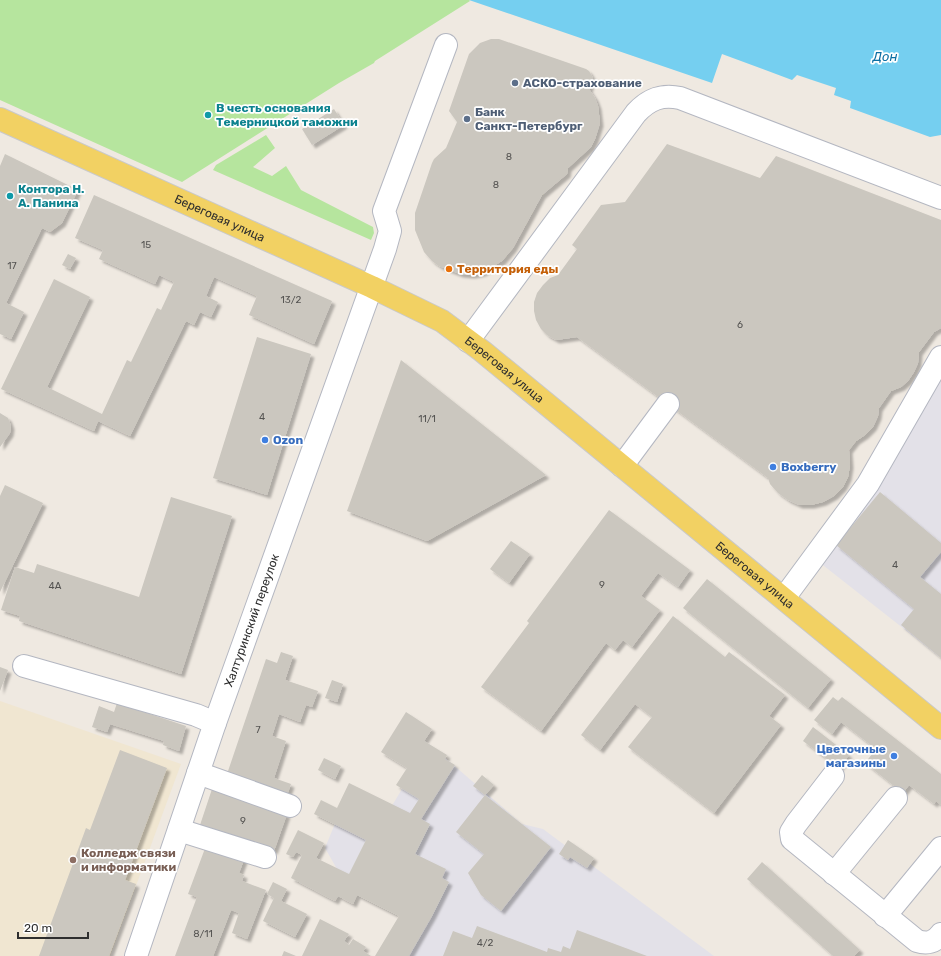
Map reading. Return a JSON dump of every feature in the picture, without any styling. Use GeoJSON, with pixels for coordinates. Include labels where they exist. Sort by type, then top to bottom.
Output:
{"type":"FeatureCollection","features":[{"type":"Feature","properties":{"kind":"main road","name":"Береговая улица"},"geometry":{"type":"LineString","coordinates":[[1,121],[372,287],[442,321],[468,340],[941,728]]}},
{"type":"Feature","properties":{"kind":"street","name":"Халтуринский переулок"},"geometry":{"type":"LineString","coordinates":[[136,956],[215,723],[358,320],[372,287],[390,231],[384,211],[446,45]]}},
{"type":"Feature","properties":{"kind":"street"},"geometry":{"type":"LineString","coordinates":[[468,340],[636,113],[648,102],[656,98],[664,96],[680,98],[941,198]]}},
{"type":"Feature","properties":{"kind":"street"},"geometry":{"type":"LineString","coordinates":[[784,598],[868,484],[941,357]]}},
{"type":"Feature","properties":{"kind":"street"},"geometry":{"type":"LineString","coordinates":[[622,466],[668,404]]}},
{"type":"Feature","properties":{"kind":"street"},"geometry":{"type":"LineString","coordinates":[[24,666],[196,715],[215,723]]}},
{"type":"Feature","properties":{"kind":"street"},"geometry":{"type":"LineString","coordinates":[[198,773],[290,806]]}},
{"type":"Feature","properties":{"kind":"street"},"geometry":{"type":"LineString","coordinates":[[833,776],[791,832],[792,839],[917,941],[926,943],[936,940],[941,934]]}},
{"type":"Feature","properties":{"kind":"street"},"geometry":{"type":"LineString","coordinates":[[834,874],[896,798]]}},
{"type":"Feature","properties":{"kind":"street"},"geometry":{"type":"LineString","coordinates":[[179,830],[265,857]]}},
{"type":"Feature","properties":{"kind":"street"},"geometry":{"type":"LineString","coordinates":[[885,916],[941,848]]}},
{"type":"Feature","properties":{"kind":"shaded area"},"geometry":{"type":"Polygon","coordinates":[[[941,378],[941,658],[819,562],[941,378]]]}},
{"type":"Feature","properties":{"kind":"shaded area","name":"Колледж связи и информатики"},"geometry":{"type":"Polygon","coordinates":[[[0,701],[181,764],[110,956],[0,956],[0,701]]]}},
{"type":"Feature","properties":{"kind":"shaded area"},"geometry":{"type":"Polygon","coordinates":[[[429,744],[522,824],[543,829],[714,956],[405,956],[428,910],[337,869],[325,848],[348,792],[390,809],[429,744]]]}},
{"type":"Feature","properties":{"kind":"green space"},"geometry":{"type":"Polygon","coordinates":[[[0,0],[470,1],[374,63],[339,83],[182,182],[0,100],[0,0]]]}},
{"type":"Feature","properties":{"kind":"green space"},"geometry":{"type":"Polygon","coordinates":[[[266,135],[275,148],[253,167],[272,176],[286,166],[301,190],[373,227],[374,233],[371,240],[213,170],[216,165],[266,135]]]}},
{"type":"Feature","properties":{"kind":"water","name":"Дон"},"geometry":{"type":"Polygon","coordinates":[[[469,0],[941,0],[941,135],[930,137],[850,108],[851,101],[834,95],[836,88],[797,75],[792,80],[722,54],[712,83],[469,0]]]}},
{"type":"Feature","properties":{"kind":"building"},"geometry":{"type":"Polygon","coordinates":[[[491,39],[499,39],[589,71],[593,78],[589,89],[598,106],[600,123],[591,147],[568,168],[567,174],[542,195],[513,248],[502,261],[482,273],[471,275],[460,274],[439,266],[424,252],[415,230],[415,213],[432,163],[434,159],[446,148],[457,122],[449,111],[469,54],[480,43],[491,39]]]}},
{"type":"Feature","properties":{"kind":"building"},"geometry":{"type":"Polygon","coordinates":[[[334,109],[344,125],[312,145],[302,129],[334,109]]]}},
{"type":"Feature","properties":{"kind":"building"},"geometry":{"type":"Polygon","coordinates":[[[667,144],[760,178],[776,156],[941,220],[941,328],[934,332],[919,352],[918,363],[908,381],[901,387],[891,391],[879,408],[878,416],[873,427],[856,441],[849,450],[850,465],[848,477],[843,487],[834,496],[823,502],[811,505],[799,505],[788,500],[778,493],[770,484],[768,478],[577,337],[556,340],[547,335],[541,329],[536,320],[534,302],[537,293],[550,278],[558,275],[577,249],[572,245],[601,205],[625,202],[667,144]]]}},
{"type":"Feature","properties":{"kind":"building"},"geometry":{"type":"Polygon","coordinates":[[[5,154],[78,190],[62,223],[50,232],[42,228],[6,303],[24,312],[11,339],[0,334],[0,166],[5,154]]]}},
{"type":"Feature","properties":{"kind":"building"},"geometry":{"type":"Polygon","coordinates":[[[94,195],[332,301],[314,344],[249,315],[257,296],[214,277],[206,296],[218,302],[211,317],[200,312],[194,325],[186,321],[130,436],[98,421],[94,431],[1,389],[54,279],[90,297],[47,387],[102,414],[127,360],[131,362],[157,308],[161,310],[174,282],[159,275],[155,284],[99,259],[103,250],[75,238],[94,195]]]}},
{"type":"Feature","properties":{"kind":"building"},"geometry":{"type":"Polygon","coordinates":[[[68,254],[76,258],[70,269],[62,265],[68,254]]]}},
{"type":"Feature","properties":{"kind":"building"},"geometry":{"type":"Polygon","coordinates":[[[257,337],[311,354],[267,495],[213,478],[257,337]]]}},
{"type":"Feature","properties":{"kind":"building"},"geometry":{"type":"Polygon","coordinates":[[[401,360],[546,475],[427,541],[347,511],[401,360]]]}},
{"type":"Feature","properties":{"kind":"building"},"geometry":{"type":"Polygon","coordinates":[[[0,413],[8,418],[11,426],[10,433],[0,447],[0,413]]]}},
{"type":"Feature","properties":{"kind":"building"},"geometry":{"type":"Polygon","coordinates":[[[5,485],[43,503],[0,592],[0,496],[5,485]]]}},
{"type":"Feature","properties":{"kind":"building"},"geometry":{"type":"Polygon","coordinates":[[[880,492],[941,543],[941,552],[920,577],[941,594],[941,658],[901,625],[914,609],[836,545],[880,492]]]}},
{"type":"Feature","properties":{"kind":"building"},"geometry":{"type":"Polygon","coordinates":[[[171,497],[232,516],[181,674],[19,621],[20,616],[1,610],[15,567],[34,573],[37,564],[139,597],[171,497]]]}},
{"type":"Feature","properties":{"kind":"building"},"geometry":{"type":"Polygon","coordinates":[[[609,510],[690,570],[678,587],[658,573],[641,596],[660,610],[632,647],[623,640],[615,650],[606,643],[541,731],[481,687],[529,623],[527,621],[609,510]]]}},
{"type":"Feature","properties":{"kind":"building"},"geometry":{"type":"Polygon","coordinates":[[[511,541],[530,554],[509,583],[490,569],[511,541]]]}},
{"type":"Feature","properties":{"kind":"building"},"geometry":{"type":"Polygon","coordinates":[[[707,579],[831,679],[808,708],[683,608],[707,579]]]}},
{"type":"Feature","properties":{"kind":"building"},"geometry":{"type":"Polygon","coordinates":[[[673,616],[725,657],[729,652],[785,695],[769,716],[781,725],[714,813],[628,747],[652,717],[635,704],[600,750],[581,735],[673,616]]]}},
{"type":"Feature","properties":{"kind":"building"},"geometry":{"type":"Polygon","coordinates":[[[281,652],[293,656],[285,680],[318,691],[312,707],[306,705],[300,722],[279,714],[272,736],[286,741],[274,778],[291,784],[286,798],[226,777],[266,659],[277,663],[281,652]]]}},
{"type":"Feature","properties":{"kind":"building"},"geometry":{"type":"Polygon","coordinates":[[[0,667],[8,670],[0,691],[0,667]]]}},
{"type":"Feature","properties":{"kind":"building"},"geometry":{"type":"Polygon","coordinates":[[[332,680],[343,684],[337,702],[325,698],[332,680]]]}},
{"type":"Feature","properties":{"kind":"building","name":"Цветочные магазины"},"geometry":{"type":"Polygon","coordinates":[[[833,697],[838,701],[842,697],[941,774],[941,805],[936,801],[934,804],[909,785],[903,793],[865,763],[876,749],[841,722],[832,734],[814,720],[833,697]]]}},
{"type":"Feature","properties":{"kind":"building"},"geometry":{"type":"Polygon","coordinates":[[[117,703],[186,726],[179,751],[163,745],[164,741],[110,724],[107,732],[92,727],[99,706],[114,712],[117,703]]]}},
{"type":"Feature","properties":{"kind":"building"},"geometry":{"type":"Polygon","coordinates":[[[406,712],[432,729],[424,741],[447,755],[445,759],[455,765],[421,819],[430,824],[415,854],[446,869],[442,878],[449,882],[432,916],[409,956],[375,956],[399,916],[357,895],[353,904],[338,896],[335,901],[291,878],[302,855],[296,852],[293,857],[286,854],[298,830],[324,843],[316,858],[349,874],[366,840],[314,814],[321,800],[337,808],[349,783],[410,813],[419,799],[396,785],[407,768],[381,752],[406,712]]]}},
{"type":"Feature","properties":{"kind":"building"},"geometry":{"type":"Polygon","coordinates":[[[813,727],[849,755],[839,768],[803,741],[813,727]]]}},
{"type":"Feature","properties":{"kind":"building"},"geometry":{"type":"Polygon","coordinates":[[[120,750],[167,768],[125,880],[136,884],[109,956],[39,956],[86,828],[90,830],[120,750]]]}},
{"type":"Feature","properties":{"kind":"building"},"geometry":{"type":"Polygon","coordinates":[[[324,758],[341,766],[335,779],[318,770],[324,758]]]}},
{"type":"Feature","properties":{"kind":"building"},"geometry":{"type":"Polygon","coordinates":[[[482,775],[494,785],[485,795],[473,786],[482,775]]]}},
{"type":"Feature","properties":{"kind":"building"},"geometry":{"type":"Polygon","coordinates":[[[212,789],[287,814],[274,851],[200,825],[212,789]]]}},
{"type":"Feature","properties":{"kind":"building"},"geometry":{"type":"Polygon","coordinates":[[[485,795],[551,847],[501,911],[481,895],[468,873],[484,854],[456,832],[485,795]]]}},
{"type":"Feature","properties":{"kind":"building"},"geometry":{"type":"Polygon","coordinates":[[[568,840],[594,858],[587,868],[570,857],[568,860],[559,854],[568,840]]]}},
{"type":"Feature","properties":{"kind":"building"},"geometry":{"type":"Polygon","coordinates":[[[207,843],[245,857],[239,873],[244,875],[242,881],[266,890],[247,939],[232,933],[239,913],[231,910],[213,956],[175,956],[197,897],[188,894],[207,843]]]}},
{"type":"Feature","properties":{"kind":"building"},"geometry":{"type":"Polygon","coordinates":[[[762,862],[860,950],[854,956],[833,956],[747,879],[762,862]]]}},
{"type":"Feature","properties":{"kind":"building"},"geometry":{"type":"Polygon","coordinates":[[[273,882],[287,889],[281,901],[307,914],[295,937],[263,921],[274,898],[267,894],[273,882]]]}},
{"type":"Feature","properties":{"kind":"building"},"geometry":{"type":"Polygon","coordinates":[[[320,919],[349,934],[344,941],[349,945],[353,939],[366,947],[363,951],[371,956],[302,956],[320,919]]]}},
{"type":"Feature","properties":{"kind":"building"},"geometry":{"type":"Polygon","coordinates":[[[477,926],[547,952],[548,948],[561,952],[563,946],[570,949],[577,930],[647,956],[443,956],[453,931],[472,938],[477,926]]]}},
{"type":"Feature","properties":{"kind":"building"},"geometry":{"type":"Polygon","coordinates":[[[284,951],[296,956],[282,956],[284,951]]]}},
{"type":"Feature","properties":{"kind":"place","name":"АСКО-страхование"},"geometry":{"type":"Point","coordinates":[515,83]}},
{"type":"Feature","properties":{"kind":"place","name":"В честь основания Темерницкой таможни"},"geometry":{"type":"Point","coordinates":[208,115]}},
{"type":"Feature","properties":{"kind":"place","name":"Банк Санкт-Петербург"},"geometry":{"type":"Point","coordinates":[467,119]}},
{"type":"Feature","properties":{"kind":"place","name":"Контора Н. А. Панина"},"geometry":{"type":"Point","coordinates":[10,196]}},
{"type":"Feature","properties":{"kind":"place","name":"Территория еды"},"geometry":{"type":"Point","coordinates":[449,269]}},
{"type":"Feature","properties":{"kind":"place","name":"Ozon"},"geometry":{"type":"Point","coordinates":[265,440]}},
{"type":"Feature","properties":{"kind":"place","name":"Boxberry"},"geometry":{"type":"Point","coordinates":[773,467]}},
{"type":"Feature","properties":{"kind":"place","name":"Цветочные магазины"},"geometry":{"type":"Point","coordinates":[894,756]}},
{"type":"Feature","properties":{"kind":"place","name":"Колледж связи и информатики"},"geometry":{"type":"Point","coordinates":[73,860]}}]}
